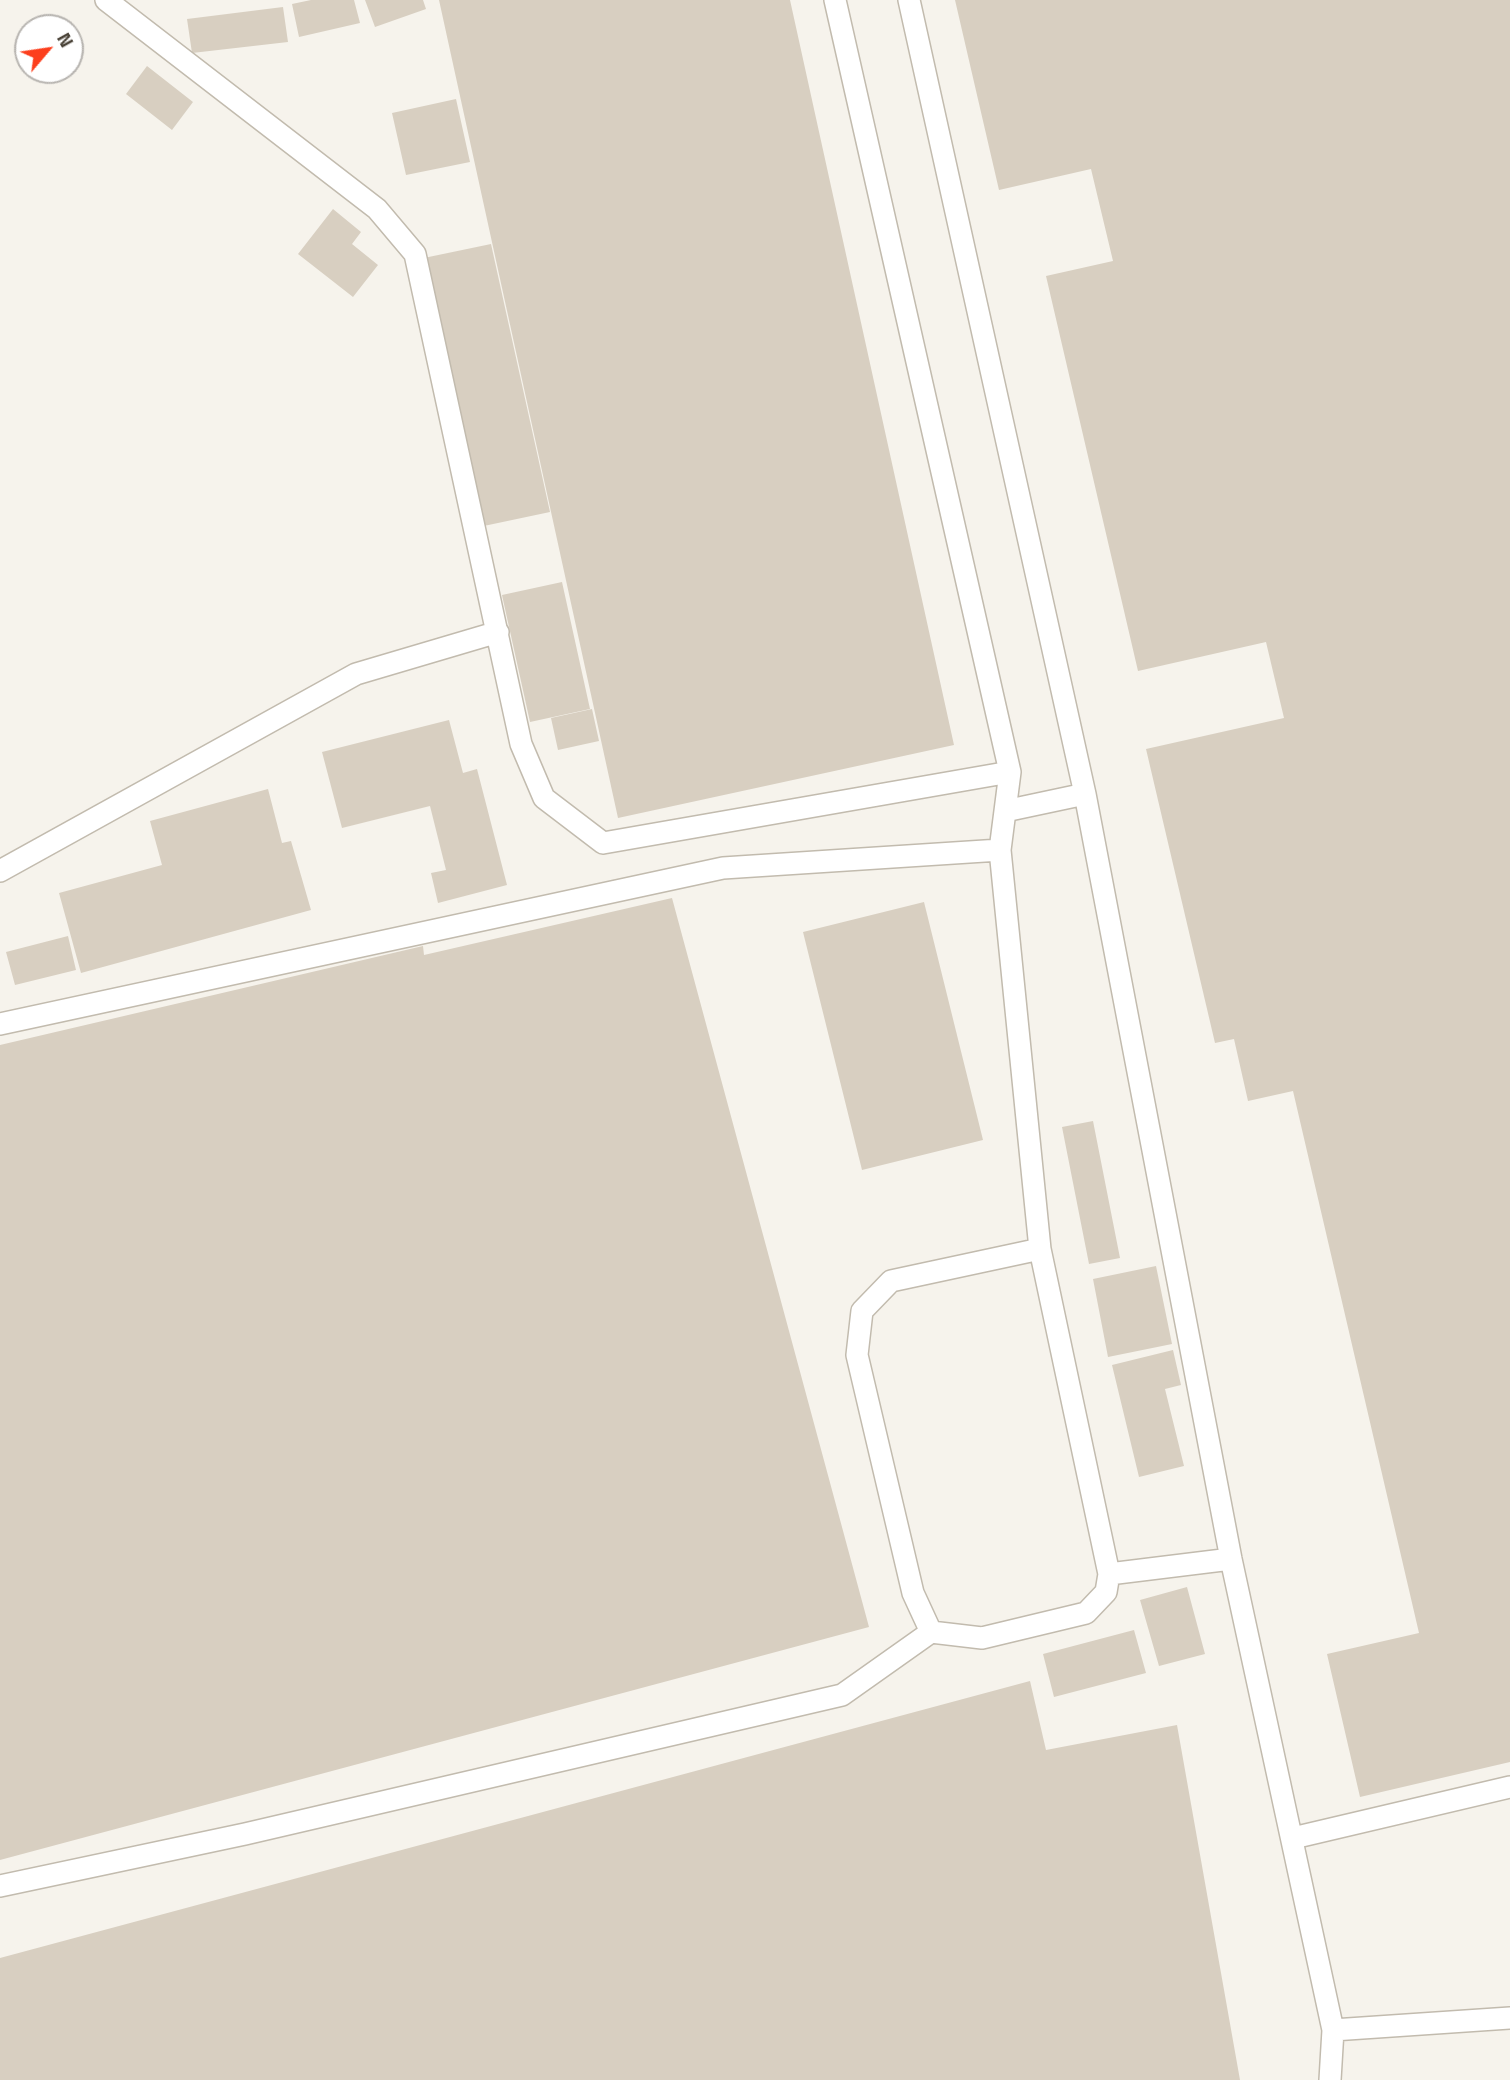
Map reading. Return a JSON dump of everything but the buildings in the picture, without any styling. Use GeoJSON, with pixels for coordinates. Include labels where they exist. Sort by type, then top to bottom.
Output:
{"type":"FeatureCollection","features":[{"type":"Feature","properties":{"kind":"lane"},"geometry":{"type":"LineString","coordinates":[[106,0],[377,209],[415,254],[521,744],[544,798],[603,843],[1010,772]]}},
{"type":"Feature","properties":{"kind":"lane"},"geometry":{"type":"LineString","coordinates":[[0,1886],[245,1834],[842,1695],[931,1632],[982,1638],[1086,1613],[1106,1592],[1109,1574],[1040,1249],[1000,850],[1010,772],[835,0]]}},
{"type":"Feature","properties":{"kind":"lane"},"geometry":{"type":"LineString","coordinates":[[909,0],[1085,794],[1231,1559],[1333,2030],[1330,2080]]}},
{"type":"Feature","properties":{"kind":"lane"},"geometry":{"type":"LineString","coordinates":[[0,871],[356,674],[498,632]]}},
{"type":"Feature","properties":{"kind":"lane"},"geometry":{"type":"LineString","coordinates":[[1005,811],[1085,794]]}},
{"type":"Feature","properties":{"kind":"lane"},"geometry":{"type":"LineString","coordinates":[[0,1024],[723,868],[1000,850]]}},
{"type":"Feature","properties":{"kind":"lane"},"geometry":{"type":"LineString","coordinates":[[931,1632],[913,1593],[857,1355],[862,1311],[891,1281],[1040,1249]]}},
{"type":"Feature","properties":{"kind":"lane"},"geometry":{"type":"LineString","coordinates":[[1109,1574],[1231,1559]]}},
{"type":"Feature","properties":{"kind":"lane"},"geometry":{"type":"LineString","coordinates":[[1293,1838],[1510,1787]]}},
{"type":"Feature","properties":{"kind":"lane"},"geometry":{"type":"LineString","coordinates":[[1333,2030],[1510,2018]]}}]}
